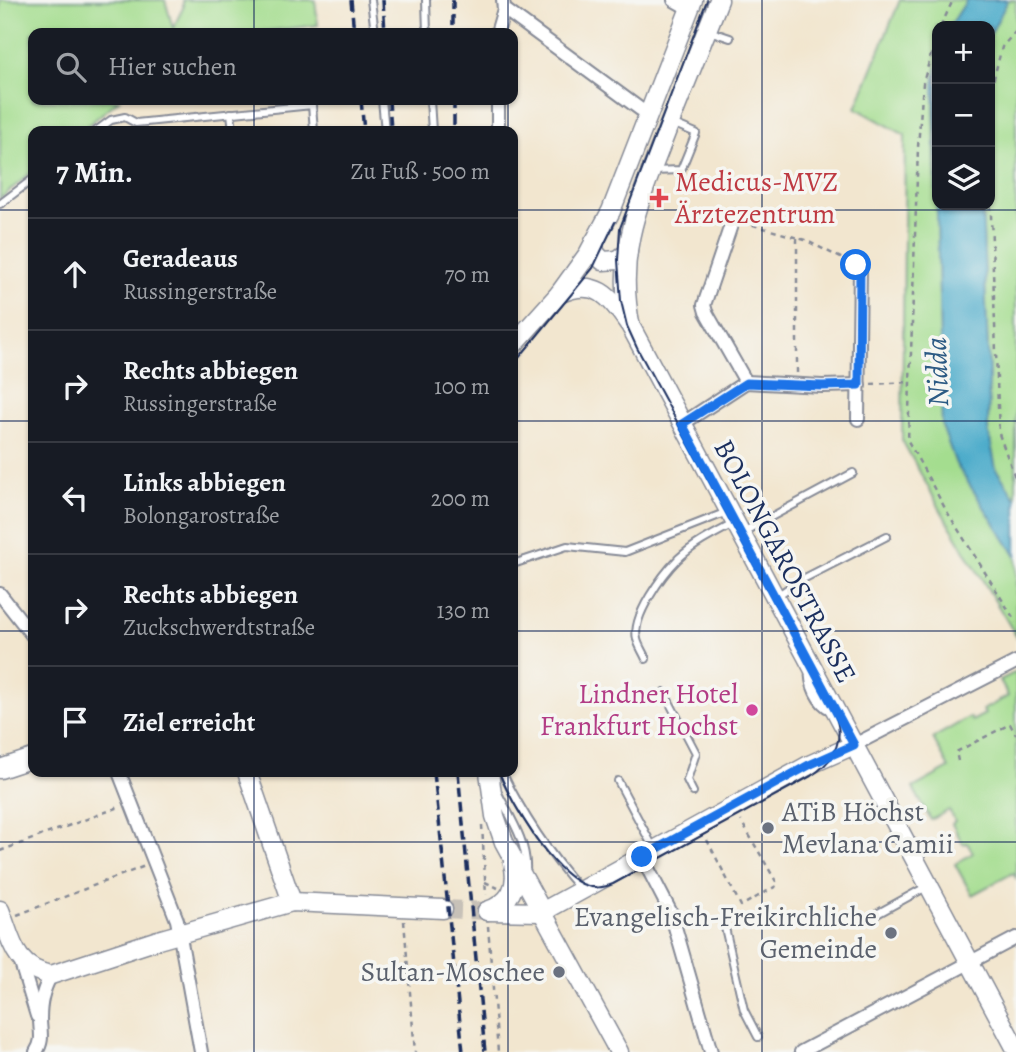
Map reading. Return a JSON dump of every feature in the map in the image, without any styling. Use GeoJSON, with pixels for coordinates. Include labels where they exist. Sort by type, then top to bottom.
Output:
{"type":"FeatureCollection","features":[{"type":"Feature","properties":{"kind":"main road","name":"BOLONGAROSTRASSE"},"geometry":{"type":"LineString","coordinates":[[719,0],[632,222],[626,293],[631,327],[1016,1049]]}},
{"type":"Feature","properties":{"kind":"main road"},"geometry":{"type":"LineString","coordinates":[[518,339],[559,294],[611,211],[649,113],[686,3]]}},
{"type":"Feature","properties":{"kind":"main road"},"geometry":{"type":"LineString","coordinates":[[594,242],[595,253],[603,261],[618,260],[628,252]]}},
{"type":"Feature","properties":{"kind":"main road"},"geometry":{"type":"LineString","coordinates":[[559,294],[576,286],[596,289],[611,301],[631,327]]}},
{"type":"Feature","properties":{"kind":"main road"},"geometry":{"type":"LineString","coordinates":[[487,911],[542,912],[649,854],[706,816],[854,745]]}},
{"type":"Feature","properties":{"kind":"main road"},"geometry":{"type":"LineString","coordinates":[[0,769],[28,760]]}},
{"type":"Feature","properties":{"kind":"main road"},"geometry":{"type":"LineString","coordinates":[[249,777],[292,902]]}},
{"type":"Feature","properties":{"kind":"main road"},"geometry":{"type":"LineString","coordinates":[[490,777],[495,816],[511,856],[619,1052]]}},
{"type":"Feature","properties":{"kind":"main road"},"geometry":{"type":"LineString","coordinates":[[487,911],[497,907],[512,894],[515,873],[511,856]]}},
{"type":"Feature","properties":{"kind":"main road"},"geometry":{"type":"LineString","coordinates":[[2,915],[19,957],[37,972],[51,975],[181,933],[292,902],[443,909]]}},
{"type":"Feature","properties":{"kind":"street"},"geometry":{"type":"LineString","coordinates":[[497,28],[503,4],[640,109],[649,113]]}},
{"type":"Feature","properties":{"kind":"street"},"geometry":{"type":"LineString","coordinates":[[498,105],[498,126]]}},
{"type":"Feature","properties":{"kind":"street"},"geometry":{"type":"LineString","coordinates":[[731,225],[704,305],[746,383]]}},
{"type":"Feature","properties":{"kind":"street"},"geometry":{"type":"LineString","coordinates":[[858,419],[860,268]]}},
{"type":"Feature","properties":{"kind":"street"},"geometry":{"type":"LineString","coordinates":[[682,424],[746,383],[859,385]]}},
{"type":"Feature","properties":{"kind":"street"},"geometry":{"type":"LineString","coordinates":[[0,594],[28,630]]}},
{"type":"Feature","properties":{"kind":"street"},"geometry":{"type":"LineString","coordinates":[[854,745],[1016,662]]}},
{"type":"Feature","properties":{"kind":"street"},"geometry":{"type":"LineString","coordinates":[[121,777],[181,933],[201,1052]]}},
{"type":"Feature","properties":{"kind":"street"},"geometry":{"type":"LineString","coordinates":[[649,854],[671,913],[711,1052]]}},
{"type":"Feature","properties":{"kind":"street"},"geometry":{"type":"LineString","coordinates":[[801,1052],[1016,938]]}},
{"type":"Feature","properties":{"kind":"street"},"geometry":{"type":"LineString","coordinates":[[19,957],[42,1035],[36,1052]]}},
{"type":"Feature","properties":{"kind":"street"},"geometry":{"type":"LineString","coordinates":[[39,1023],[41,998],[51,975]]}},
{"type":"Feature","properties":{"kind":"lane"},"geometry":{"type":"LineString","coordinates":[[371,0],[374,28]]}},
{"type":"Feature","properties":{"kind":"lane"},"geometry":{"type":"LineString","coordinates":[[426,0],[428,28]]}},
{"type":"Feature","properties":{"kind":"lane"},"geometry":{"type":"LineString","coordinates":[[707,30],[730,38]]}},
{"type":"Feature","properties":{"kind":"lane"},"geometry":{"type":"LineString","coordinates":[[103,126],[111,120],[125,117],[136,123],[312,105],[314,126]]}},
{"type":"Feature","properties":{"kind":"lane"},"geometry":{"type":"LineString","coordinates":[[382,105],[385,126]]}},
{"type":"Feature","properties":{"kind":"lane"},"geometry":{"type":"LineString","coordinates":[[430,105],[432,126]]}},
{"type":"Feature","properties":{"kind":"lane"},"geometry":{"type":"LineString","coordinates":[[231,113],[232,126]]}},
{"type":"Feature","properties":{"kind":"lane"},"geometry":{"type":"LineString","coordinates":[[651,171],[681,170],[696,133],[670,122]]}},
{"type":"Feature","properties":{"kind":"lane"},"geometry":{"type":"LineString","coordinates":[[0,204],[28,183]]}},
{"type":"Feature","properties":{"kind":"lane"},"geometry":{"type":"LineString","coordinates":[[646,659],[636,638],[637,620],[645,602],[677,560],[704,539],[735,522],[853,473]]}},
{"type":"Feature","properties":{"kind":"lane"},"geometry":{"type":"LineString","coordinates":[[518,562],[567,546],[625,552],[735,522]]}},
{"type":"Feature","properties":{"kind":"lane"},"geometry":{"type":"LineString","coordinates":[[776,597],[799,580],[887,536]]}},
{"type":"Feature","properties":{"kind":"lane"},"geometry":{"type":"LineString","coordinates":[[664,692],[696,753],[687,780],[693,792]]}},
{"type":"Feature","properties":{"kind":"lane"},"geometry":{"type":"LineString","coordinates":[[491,777],[522,843],[526,860],[524,879],[512,894]]}},
{"type":"Feature","properties":{"kind":"lane"},"geometry":{"type":"LineString","coordinates":[[504,777],[542,842],[582,891]]}},
{"type":"Feature","properties":{"kind":"lane"},"geometry":{"type":"LineString","coordinates":[[618,781],[649,854]]}},
{"type":"Feature","properties":{"kind":"lane"},"geometry":{"type":"LineString","coordinates":[[875,915],[928,886]]}},
{"type":"Feature","properties":{"kind":"lane"},"geometry":{"type":"LineString","coordinates":[[723,919],[744,1010],[758,1037]]}},
{"type":"Feature","properties":{"kind":"path"},"geometry":{"type":"LineString","coordinates":[[943,21],[953,0]]}},
{"type":"Feature","properties":{"kind":"path"},"geometry":{"type":"LineString","coordinates":[[1016,31],[1002,47],[990,93],[990,188],[999,433],[1016,480]]}},
{"type":"Feature","properties":{"kind":"path"},"geometry":{"type":"LineString","coordinates":[[932,52],[923,83],[919,134],[908,441],[946,510],[1016,622]]}},
{"type":"Feature","properties":{"kind":"path"},"geometry":{"type":"LineString","coordinates":[[731,225],[734,219],[797,238],[860,268]]}},
{"type":"Feature","properties":{"kind":"path"},"geometry":{"type":"LineString","coordinates":[[797,238],[797,385]]}},
{"type":"Feature","properties":{"kind":"path"},"geometry":{"type":"LineString","coordinates":[[859,385],[909,382]]}},
{"type":"Feature","properties":{"kind":"path"},"geometry":{"type":"LineString","coordinates":[[958,761],[956,752],[1010,724],[1016,735]]}},
{"type":"Feature","properties":{"kind":"path"},"geometry":{"type":"LineString","coordinates":[[0,851],[131,803]]}},
{"type":"Feature","properties":{"kind":"path"},"geometry":{"type":"LineString","coordinates":[[481,815],[498,1052]]}},
{"type":"Feature","properties":{"kind":"path"},"geometry":{"type":"LineString","coordinates":[[706,840],[741,906],[778,886],[741,821]]}},
{"type":"Feature","properties":{"kind":"path"},"geometry":{"type":"LineString","coordinates":[[2,915],[155,863]]}},
{"type":"Feature","properties":{"kind":"path"},"geometry":{"type":"LineString","coordinates":[[402,907],[415,1052]]}},
{"type":"Feature","properties":{"kind":"green space"},"geometry":{"type":"Polygon","coordinates":[[[0,0],[165,0],[173,28],[28,28],[28,105],[113,105],[87,126],[28,126],[28,175],[0,199],[0,0]]]}},
{"type":"Feature","properties":{"kind":"green space"},"geometry":{"type":"Polygon","coordinates":[[[183,0],[315,0],[318,25],[292,28],[173,28],[183,8],[183,0]]]}},
{"type":"Feature","properties":{"kind":"green space"},"geometry":{"type":"Polygon","coordinates":[[[900,0],[967,0],[953,21],[932,21],[932,210],[937,210],[942,426],[956,464],[1016,556],[1016,636],[902,440],[905,135],[856,108],[900,0]]]}},
{"type":"Feature","properties":{"kind":"green space"},"geometry":{"type":"Polygon","coordinates":[[[1008,0],[1016,0],[1016,499],[996,469],[988,429],[989,376],[982,210],[995,210],[995,25],[1008,0]]]}},
{"type":"Feature","properties":{"kind":"green space"},"geometry":{"type":"Polygon","coordinates":[[[1016,672],[1016,878],[1013,873],[972,895],[955,864],[973,853],[967,843],[963,844],[952,824],[955,821],[949,810],[931,820],[913,788],[949,768],[933,738],[970,717],[972,721],[985,714],[983,710],[1008,696],[1000,680],[1016,672]]]}},
{"type":"Feature","properties":{"kind":"water"},"geometry":{"type":"Polygon","coordinates":[[[967,0],[1008,0],[995,25],[995,21],[953,21],[967,0]]]}},
{"type":"Feature","properties":{"kind":"water"},"geometry":{"type":"Polygon","coordinates":[[[937,210],[982,210],[989,376],[988,429],[996,469],[1016,499],[1016,556],[956,464],[942,426],[937,210]]]}},
{"type":"Feature","properties":{"kind":"tunnel"},"geometry":{"type":"LineString","coordinates":[[443,909],[487,911]]}},
{"type":"Feature","properties":{"kind":"tram line"},"geometry":{"type":"LineString","coordinates":[[501,777],[533,834],[557,865],[582,884],[597,887],[613,884],[811,776],[827,763],[836,747],[839,729],[833,709],[637,348],[627,326],[621,301],[618,260],[620,228],[707,0]]}},
{"type":"Feature","properties":{"kind":"tram line"},"geometry":{"type":"LineString","coordinates":[[518,359],[593,268],[615,222]]}},
{"type":"Feature","properties":{"kind":"railway"},"geometry":{"type":"LineString","coordinates":[[351,0],[354,28]]}},
{"type":"Feature","properties":{"kind":"railway"},"geometry":{"type":"LineString","coordinates":[[383,0],[385,28]]}},
{"type":"Feature","properties":{"kind":"railway"},"geometry":{"type":"LineString","coordinates":[[453,0],[453,28]]}},
{"type":"Feature","properties":{"kind":"railway"},"geometry":{"type":"LineString","coordinates":[[361,105],[364,126]]}},
{"type":"Feature","properties":{"kind":"railway"},"geometry":{"type":"LineString","coordinates":[[389,105],[391,126]]}},
{"type":"Feature","properties":{"kind":"railway"},"geometry":{"type":"LineString","coordinates":[[454,105],[454,126]]}},
{"type":"Feature","properties":{"kind":"railway"},"geometry":{"type":"LineString","coordinates":[[435,777],[463,1052]]}},
{"type":"Feature","properties":{"kind":"railway"},"geometry":{"type":"LineString","coordinates":[[458,777],[485,1052]]}},
{"type":"Feature","properties":{"kind":"place","name":"Medicus-MVZ Ärztezentrum"},"geometry":{"type":"Point","coordinates":[659,198]}},
{"type":"Feature","properties":{"kind":"place","name":"Lindner Hotel Frankfurt Hochst"},"geometry":{"type":"Point","coordinates":[752,710]}},
{"type":"Feature","properties":{"kind":"place","name":"ATiB Höchst Mevlana Camii"},"geometry":{"type":"Point","coordinates":[768,828]}},
{"type":"Feature","properties":{"kind":"place","name":"Evangelisch-Freikirchliche Gemeinde"},"geometry":{"type":"Point","coordinates":[891,933]}},
{"type":"Feature","properties":{"kind":"place","name":"Sultan-Moschee"},"geometry":{"type":"Point","coordinates":[559,972]}},
{"type":"Feature","properties":{"kind":"route"},"geometry":{"type":"LineString","coordinates":[[642,857],[824,757],[854,745],[682,424],[746,383],[859,385],[860,268],[856,265]]}},
{"type":"Feature","properties":{"kind":"water label","name":"Nidda"},"geometry":{"type":"Point","coordinates":[937,372]}}]}
